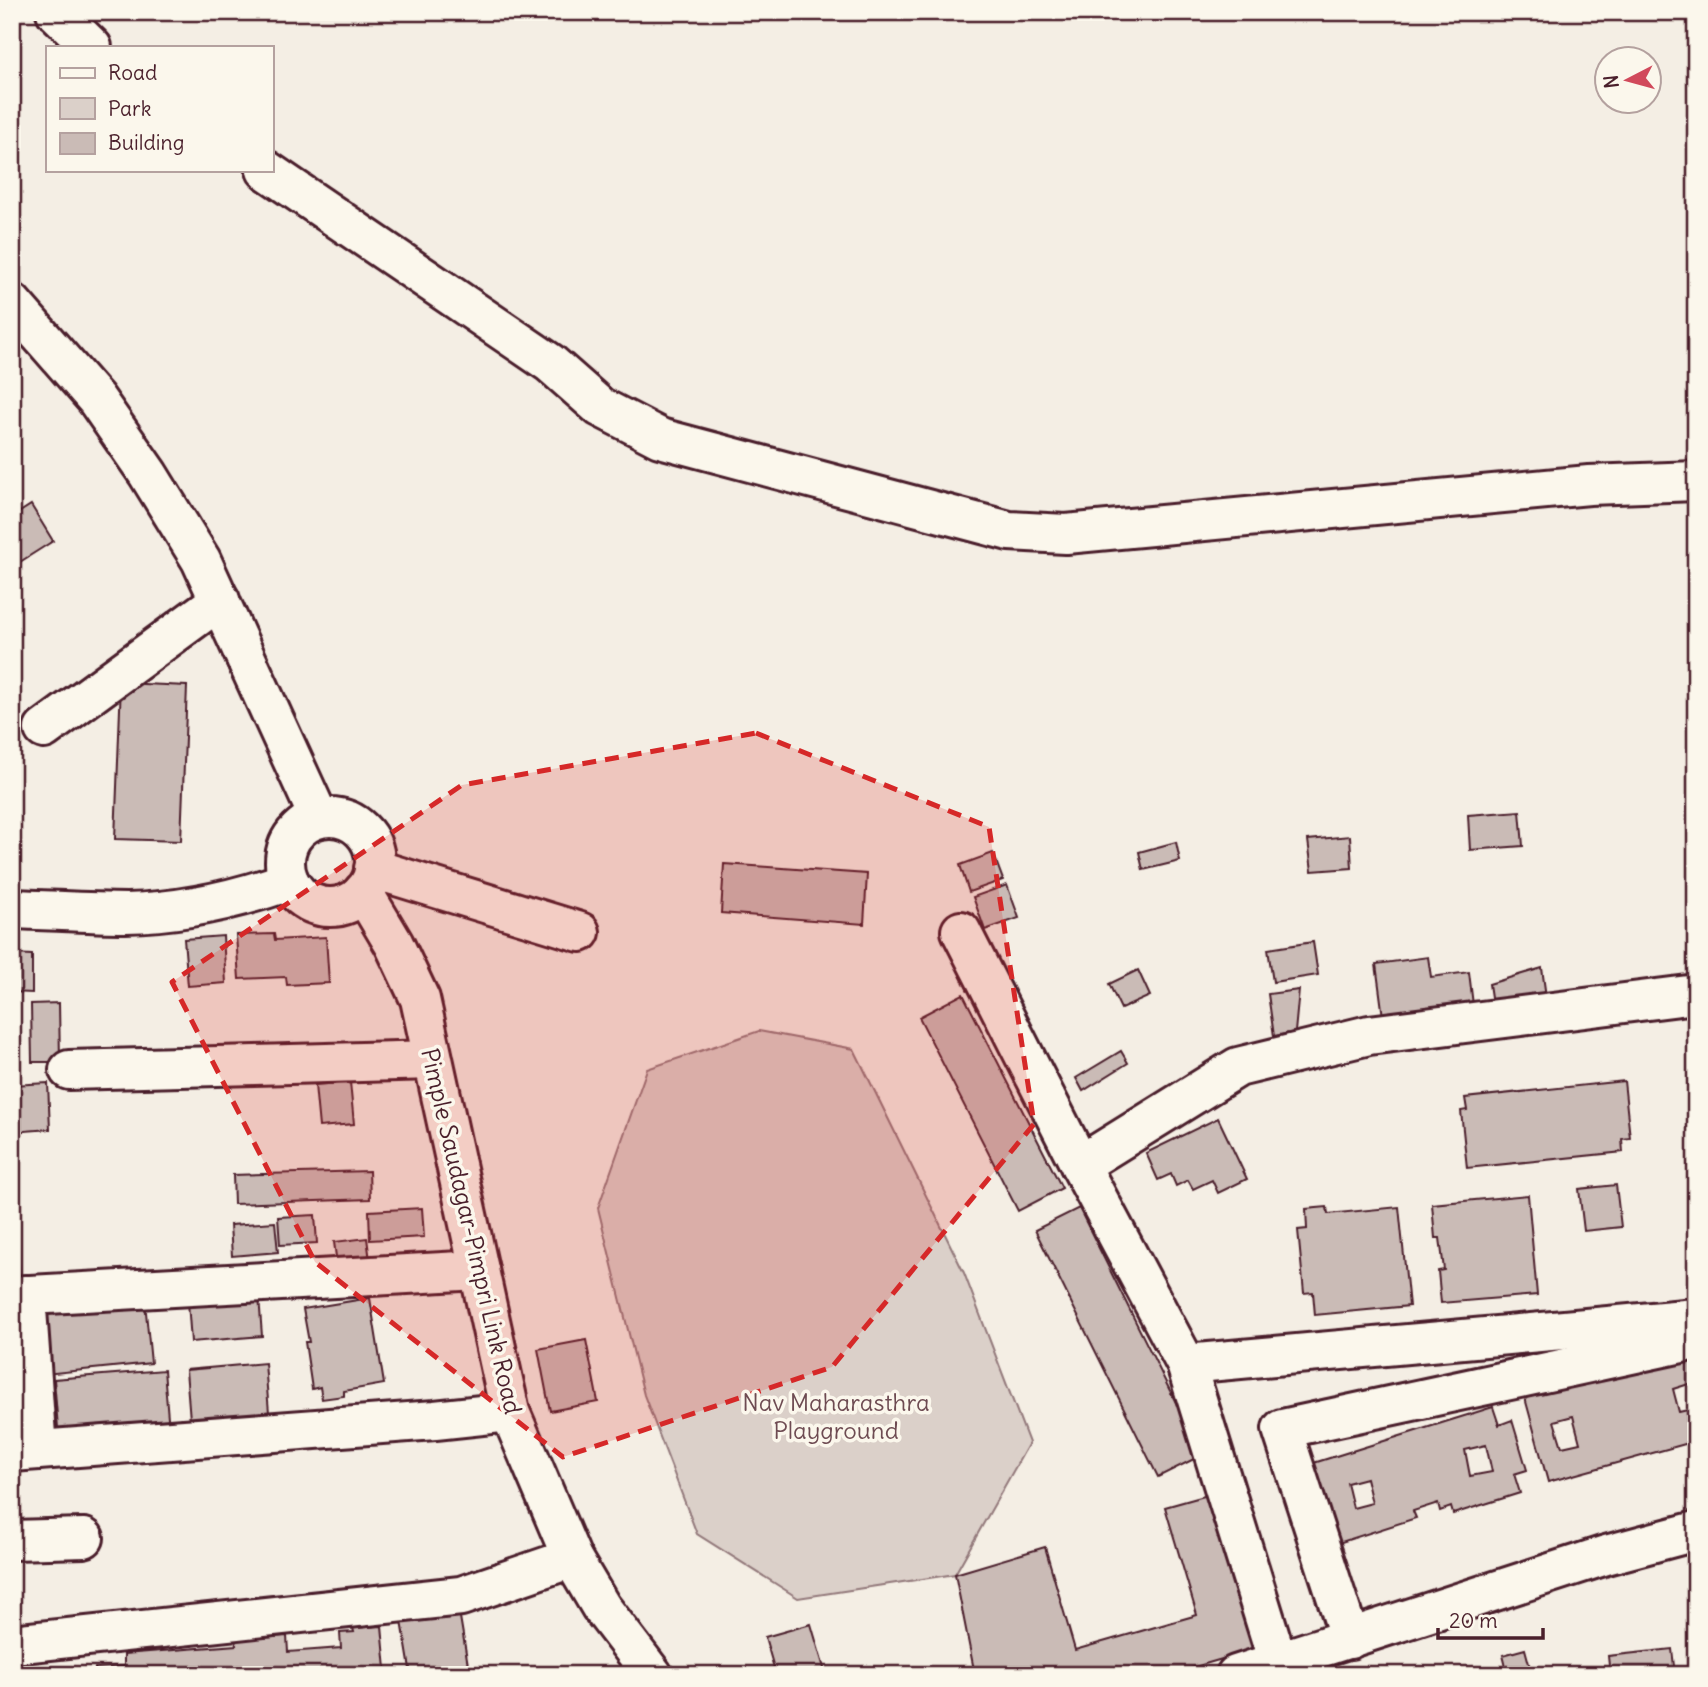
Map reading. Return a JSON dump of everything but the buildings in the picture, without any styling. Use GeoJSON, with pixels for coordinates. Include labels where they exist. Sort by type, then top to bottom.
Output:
{"type":"FeatureCollection","features":[{"type":"Feature","properties":{"kind":"street"},"geometry":{"type":"LineString","coordinates":[[57,12],[91,46]]}},
{"type":"Feature","properties":{"kind":"street"},"geometry":{"type":"LineString","coordinates":[[269,172],[550,363],[600,407],[660,438],[1009,531],[1066,534],[1589,485],[1696,481]]}},
{"type":"Feature","properties":{"kind":"street"},"geometry":{"type":"LineString","coordinates":[[12,303],[104,410],[148,474],[201,560],[319,818]]}},
{"type":"Feature","properties":{"kind":"street"},"geometry":{"type":"LineString","coordinates":[[44,729],[220,600]]}},
{"type":"Feature","properties":{"kind":"street"},"geometry":{"type":"LineString","coordinates":[[337,817],[361,828],[371,842],[375,860],[369,881],[341,906],[323,907],[307,901],[289,881],[285,864],[288,846],[296,831],[319,818],[337,817]]}},
{"type":"Feature","properties":{"kind":"street"},"geometry":{"type":"LineString","coordinates":[[12,909],[128,913],[205,903],[257,892],[289,881]]}},
{"type":"Feature","properties":{"kind":"street"},"geometry":{"type":"LineString","coordinates":[[369,881],[580,932]]}},
{"type":"Feature","properties":{"kind":"street","name":"Pimple Saudagar-Pimpri Link Road"},"geometry":{"type":"LineString","coordinates":[[369,881],[420,999],[510,1412],[572,1558],[601,1607],[653,1675]]}},
{"type":"Feature","properties":{"kind":"street"},"geometry":{"type":"LineString","coordinates":[[961,931],[1080,1165],[1186,1364],[1280,1668]]}},
{"type":"Feature","properties":{"kind":"street"},"geometry":{"type":"LineString","coordinates":[[1080,1165],[1238,1067],[1369,1035],[1696,994]]}},
{"type":"Feature","properties":{"kind":"street"},"geometry":{"type":"LineString","coordinates":[[69,1070],[433,1060]]}},
{"type":"Feature","properties":{"kind":"street"},"geometry":{"type":"LineString","coordinates":[[479,1270],[19,1295],[25,1451],[510,1412]]}},
{"type":"Feature","properties":{"kind":"street"},"geometry":{"type":"LineString","coordinates":[[1186,1364],[1696,1318]]}},
{"type":"Feature","properties":{"kind":"street"},"geometry":{"type":"LineString","coordinates":[[1349,1639],[1282,1429],[1696,1340]]}},
{"type":"Feature","properties":{"kind":"street"},"geometry":{"type":"LineString","coordinates":[[1236,1675],[1280,1668],[1349,1639],[1606,1555],[1696,1531]]}},
{"type":"Feature","properties":{"kind":"street"},"geometry":{"type":"LineString","coordinates":[[12,1540],[84,1538]]}},
{"type":"Feature","properties":{"kind":"street"},"geometry":{"type":"LineString","coordinates":[[31,1654],[461,1596],[572,1558]]}},
{"type":"Feature","properties":{"kind":"highlighted area"},"geometry":{"type":"Polygon","coordinates":[[[756,733],[989,827],[1034,1124],[832,1367],[563,1457],[315,1262],[172,982],[462,785],[756,733]]]}},
{"type":"Feature","properties":{"kind":"green space","name":"Nav Maharasthra Playground"},"geometry":{"type":"Polygon","coordinates":[[[759,1031],[854,1049],[964,1273],[1029,1443],[955,1574],[798,1598],[697,1534],[644,1395],[598,1208],[647,1069],[759,1031]]]}}]}
